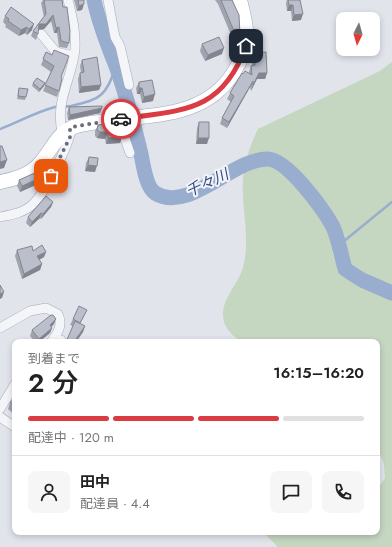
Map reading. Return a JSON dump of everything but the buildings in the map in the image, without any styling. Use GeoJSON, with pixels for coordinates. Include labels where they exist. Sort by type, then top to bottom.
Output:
{"type":"FeatureCollection","features":[{"type":"Feature","properties":{"kind":"main road"},"geometry":{"type":"LineString","coordinates":[[0,182],[11,180],[33,169],[66,130],[77,126],[172,112],[194,106],[222,90],[242,58],[246,46],[248,27],[240,0]]}},
{"type":"Feature","properties":{"kind":"street"},"geometry":{"type":"LineString","coordinates":[[0,217],[22,211],[36,201],[51,176],[70,137],[66,130],[60,107],[73,56],[74,28],[68,0]]}},
{"type":"Feature","properties":{"kind":"street"},"geometry":{"type":"LineString","coordinates":[[108,0],[115,37],[120,46],[130,85]]}},
{"type":"Feature","properties":{"kind":"street"},"geometry":{"type":"LineString","coordinates":[[41,34],[56,52],[73,56]]}},
{"type":"Feature","properties":{"kind":"street"},"geometry":{"type":"LineString","coordinates":[[119,119],[130,153]]}},
{"type":"Feature","properties":{"kind":"street"},"geometry":{"type":"LineString","coordinates":[[0,328],[30,311],[46,308],[58,314],[60,328],[53,339]]}},
{"type":"Feature","properties":{"kind":"street"},"geometry":{"type":"LineString","coordinates":[[0,409],[12,389]]}},
{"type":"Feature","properties":{"kind":"street"},"geometry":{"type":"LineString","coordinates":[[0,418],[12,425]]}},
{"type":"Feature","properties":{"kind":"green space"},"geometry":{"type":"Polygon","coordinates":[[[392,62],[392,547],[278,547],[266,535],[380,535],[380,486],[385,478],[384,464],[380,454],[380,339],[238,339],[229,331],[225,325],[223,309],[225,302],[242,270],[246,252],[243,199],[243,178],[245,165],[250,147],[258,129],[380,71],[392,62]]]}},
{"type":"Feature","properties":{"kind":"waterway","name":"千々川"},"geometry":{"type":"LineString","coordinates":[[94,0],[98,17],[123,87],[136,132],[145,175],[149,186],[155,193],[168,198],[182,196],[211,184],[240,167],[254,161],[268,159],[276,161],[285,167],[304,186],[332,225],[336,234],[345,269],[362,280],[392,293]]}},
{"type":"Feature","properties":{"kind":"waterway"},"geometry":{"type":"LineString","coordinates":[[0,129],[48,109],[71,106],[96,98],[101,95],[109,84],[116,67]]}},
{"type":"Feature","properties":{"kind":"waterway"},"geometry":{"type":"LineString","coordinates":[[338,246],[392,202]]}},
{"type":"Feature","properties":{"kind":"way so far"},"geometry":{"type":"LineString","coordinates":[[51,176],[70,137],[70,128],[121,119]]}},
{"type":"Feature","properties":{"kind":"route"},"geometry":{"type":"LineString","coordinates":[[121,119],[172,112],[206,101],[222,90],[242,58],[246,46]]}}]}
